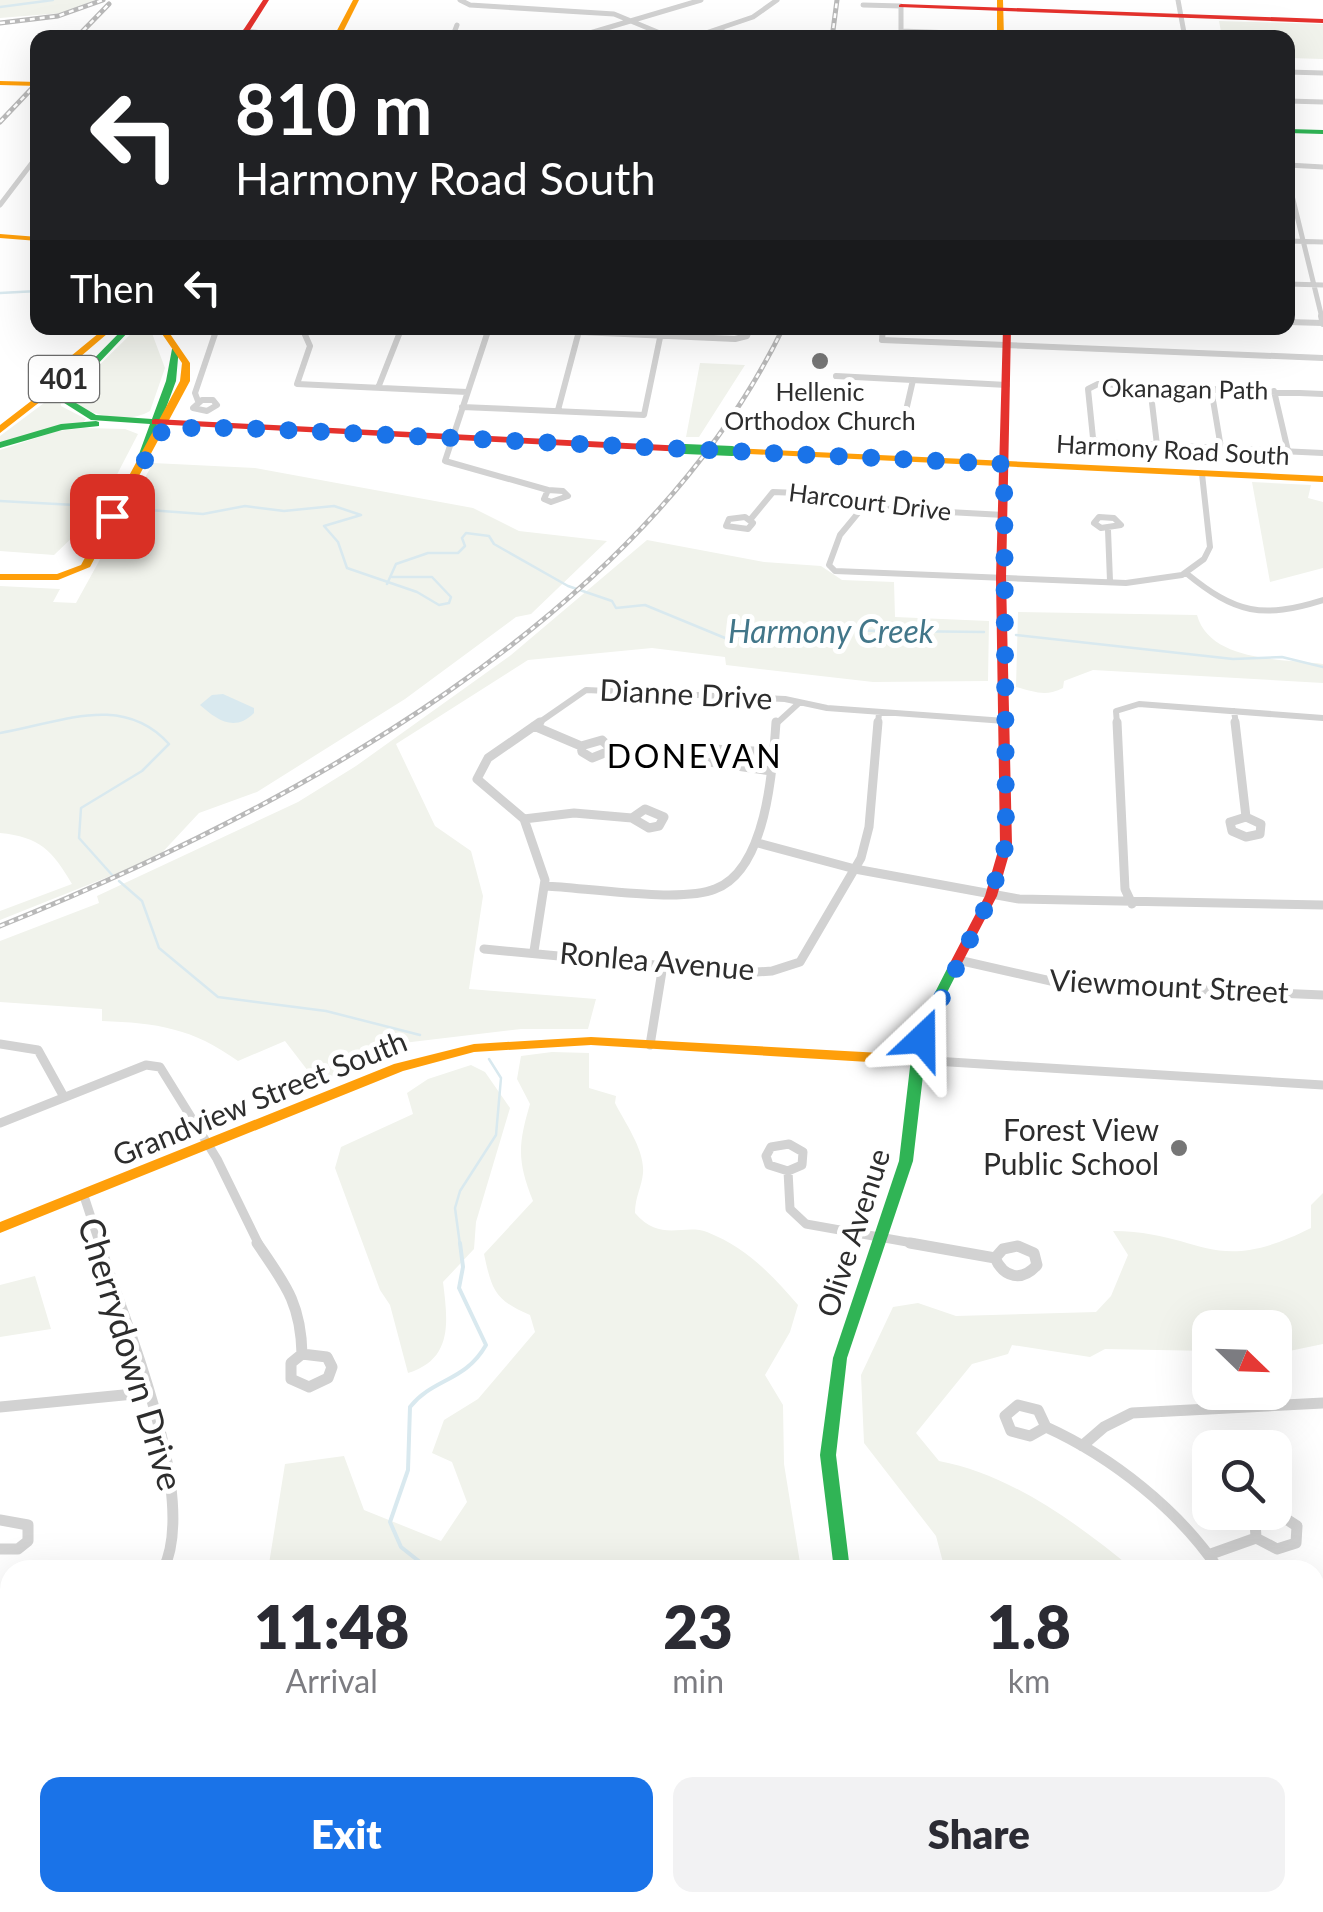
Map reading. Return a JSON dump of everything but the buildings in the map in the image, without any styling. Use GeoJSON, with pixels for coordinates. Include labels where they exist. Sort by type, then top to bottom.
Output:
{"type":"FeatureCollection","features":[{"type":"Feature","properties":{"kind":"main road"},"geometry":{"type":"LineString","coordinates":[[247,30],[266,0]]}},
{"type":"Feature","properties":{"kind":"main road"},"geometry":{"type":"LineString","coordinates":[[340,30],[356,0]]}},
{"type":"Feature","properties":{"kind":"main road"},"geometry":{"type":"LineString","coordinates":[[353,30],[367,0]]}},
{"type":"Feature","properties":{"kind":"main road"},"geometry":{"type":"LineString","coordinates":[[1000,5],[1001,30]]}},
{"type":"Feature","properties":{"kind":"main road"},"geometry":{"type":"LineString","coordinates":[[902,6],[1000,5],[1323,20]]}},
{"type":"Feature","properties":{"kind":"main road"},"geometry":{"type":"LineString","coordinates":[[0,83],[30,84]]}},
{"type":"Feature","properties":{"kind":"main road"},"geometry":{"type":"LineString","coordinates":[[1295,131],[1323,132]]}},
{"type":"Feature","properties":{"kind":"main road"},"geometry":{"type":"LineString","coordinates":[[0,234],[30,236]]}},
{"type":"Feature","properties":{"kind":"main road","name":"401"},"geometry":{"type":"LineString","coordinates":[[0,416],[101,335]]}},
{"type":"Feature","properties":{"kind":"main road","name":"401"},"geometry":{"type":"LineString","coordinates":[[0,430],[118,335]]}},
{"type":"Feature","properties":{"kind":"main road"},"geometry":{"type":"LineString","coordinates":[[120,335],[69,389],[66,400],[83,415],[159,425]]}},
{"type":"Feature","properties":{"kind":"main road"},"geometry":{"type":"LineString","coordinates":[[0,446],[73,425],[159,425],[174,409],[187,372],[167,335]]}},
{"type":"Feature","properties":{"kind":"main road","name":"Olive Avenue"},"geometry":{"type":"LineString","coordinates":[[841,1560],[828,1455],[833,1395],[850,1328],[906,1162],[918,1060],[928,1018],[991,896],[1007,834],[1001,578],[1007,335]]}},
{"type":"Feature","properties":{"kind":"main road"},"geometry":{"type":"LineString","coordinates":[[0,577],[47,578],[78,572],[159,425],[172,388],[176,349]]}},
{"type":"Feature","properties":{"kind":"main road"},"geometry":{"type":"LineString","coordinates":[[174,409],[182,418],[208,425]]}},
{"type":"Feature","properties":{"kind":"main road","name":"Harmony Road South"},"geometry":{"type":"LineString","coordinates":[[159,425],[242,428]]}},
{"type":"Feature","properties":{"kind":"main road","name":"Harmony Road South"},"geometry":{"type":"LineString","coordinates":[[159,425],[1323,479]]}},
{"type":"Feature","properties":{"kind":"main road","name":"Grandview Street South"},"geometry":{"type":"LineString","coordinates":[[0,1228],[358,1083],[434,1057],[518,1042],[650,1044],[918,1060]]}},
{"type":"Feature","properties":{"kind":"street"},"geometry":{"type":"LineString","coordinates":[[460,0],[614,14],[656,30]]}},
{"type":"Feature","properties":{"kind":"street"},"geometry":{"type":"LineString","coordinates":[[600,30],[701,0]]}},
{"type":"Feature","properties":{"kind":"street"},"geometry":{"type":"LineString","coordinates":[[720,30],[753,17],[777,0]]}},
{"type":"Feature","properties":{"kind":"street"},"geometry":{"type":"LineString","coordinates":[[1178,0],[1184,30]]}},
{"type":"Feature","properties":{"kind":"street"},"geometry":{"type":"LineString","coordinates":[[863,5],[902,6],[901,30]]}},
{"type":"Feature","properties":{"kind":"street"},"geometry":{"type":"LineString","coordinates":[[456,30],[458,26]]}},
{"type":"Feature","properties":{"kind":"street"},"geometry":{"type":"LineString","coordinates":[[1295,72],[1323,73]]}},
{"type":"Feature","properties":{"kind":"street"},"geometry":{"type":"LineString","coordinates":[[1295,101],[1323,102]]}},
{"type":"Feature","properties":{"kind":"street"},"geometry":{"type":"LineString","coordinates":[[0,205],[30,166]]}},
{"type":"Feature","properties":{"kind":"street"},"geometry":{"type":"LineString","coordinates":[[1295,166],[1323,167]]}},
{"type":"Feature","properties":{"kind":"street"},"geometry":{"type":"LineString","coordinates":[[1295,217],[1323,323],[1295,322]]}},
{"type":"Feature","properties":{"kind":"street"},"geometry":{"type":"LineString","coordinates":[[1295,241],[1323,242]]}},
{"type":"Feature","properties":{"kind":"street"},"geometry":{"type":"LineString","coordinates":[[1295,284],[1323,285]]}},
{"type":"Feature","properties":{"kind":"street"},"geometry":{"type":"LineString","coordinates":[[198,400],[195,393],[216,335]]}},
{"type":"Feature","properties":{"kind":"street"},"geometry":{"type":"LineString","coordinates":[[305,335],[310,346],[297,384],[467,392]]}},
{"type":"Feature","properties":{"kind":"street"},"geometry":{"type":"LineString","coordinates":[[378,388],[399,335]]}},
{"type":"Feature","properties":{"kind":"street"},"geometry":{"type":"LineString","coordinates":[[487,335],[452,438],[448,465],[548,490]]}},
{"type":"Feature","properties":{"kind":"street"},"geometry":{"type":"LineString","coordinates":[[558,410],[579,335]]}},
{"type":"Feature","properties":{"kind":"street"},"geometry":{"type":"LineString","coordinates":[[462,407],[644,415],[660,335]]}},
{"type":"Feature","properties":{"kind":"street"},"geometry":{"type":"LineString","coordinates":[[708,335],[745,335]]}},
{"type":"Feature","properties":{"kind":"street"},"geometry":{"type":"LineString","coordinates":[[882,335],[882,340],[1323,358]]}},
{"type":"Feature","properties":{"kind":"street"},"geometry":{"type":"LineString","coordinates":[[836,376],[1006,385]]}},
{"type":"Feature","properties":{"kind":"street"},"geometry":{"type":"LineString","coordinates":[[852,422],[904,415],[913,380]]}},
{"type":"Feature","properties":{"kind":"street"},"geometry":{"type":"LineString","coordinates":[[1150,386],[1157,444]]}},
{"type":"Feature","properties":{"kind":"street","name":"Okanagan Path"},"geometry":{"type":"LineString","coordinates":[[1323,394],[1089,387],[1093,438],[1323,453]]}},
{"type":"Feature","properties":{"kind":"street"},"geometry":{"type":"LineString","coordinates":[[1211,388],[1221,448]]}},
{"type":"Feature","properties":{"kind":"street"},"geometry":{"type":"LineString","coordinates":[[1274,391],[1288,451]]}},
{"type":"Feature","properties":{"kind":"street"},"geometry":{"type":"LineString","coordinates":[[868,501],[840,535],[829,564],[835,571],[855,575],[1158,580],[1186,573],[1210,547],[1202,474]]}},
{"type":"Feature","properties":{"kind":"street","name":"Harcourt Drive"},"geometry":{"type":"LineString","coordinates":[[750,520],[774,492],[848,495],[892,510],[1004,515]]}},
{"type":"Feature","properties":{"kind":"street"},"geometry":{"type":"LineString","coordinates":[[1108,530],[1110,581]]}},
{"type":"Feature","properties":{"kind":"street"},"geometry":{"type":"LineString","coordinates":[[1186,573],[1218,600],[1246,612],[1279,615],[1323,600]]}},
{"type":"Feature","properties":{"kind":"street","name":"Dianne Drive"},"geometry":{"type":"LineString","coordinates":[[524,819],[477,780],[488,758],[586,690],[1006,721]]}},
{"type":"Feature","properties":{"kind":"street"},"geometry":{"type":"LineString","coordinates":[[546,886],[688,894],[718,889],[758,843],[776,721],[799,704]]}},
{"type":"Feature","properties":{"kind":"street"},"geometry":{"type":"LineString","coordinates":[[1132,904],[1125,889],[1116,711],[1138,704],[1323,718]]}},
{"type":"Feature","properties":{"kind":"street"},"geometry":{"type":"LineString","coordinates":[[1234,712],[1246,817]]}},
{"type":"Feature","properties":{"kind":"street","name":"Ronlea Avenue"},"geometry":{"type":"LineString","coordinates":[[484,949],[742,972],[772,971],[800,962],[855,869],[869,828],[879,713]]}},
{"type":"Feature","properties":{"kind":"street"},"geometry":{"type":"LineString","coordinates":[[534,726],[581,746]]}},
{"type":"Feature","properties":{"kind":"street"},"geometry":{"type":"LineString","coordinates":[[771,771],[702,761],[704,752],[712,749],[774,752]]}},
{"type":"Feature","properties":{"kind":"street"},"geometry":{"type":"LineString","coordinates":[[534,951],[546,886],[524,819],[554,813],[632,818]]}},
{"type":"Feature","properties":{"kind":"street"},"geometry":{"type":"LineString","coordinates":[[758,843],[855,869],[991,896],[1059,904],[1323,905]]}},
{"type":"Feature","properties":{"kind":"street","name":"Viewmount Street"},"geometry":{"type":"LineString","coordinates":[[958,960],[1064,984],[1323,995]]}},
{"type":"Feature","properties":{"kind":"street"},"geometry":{"type":"LineString","coordinates":[[650,1044],[663,965]]}},
{"type":"Feature","properties":{"kind":"street"},"geometry":{"type":"LineString","coordinates":[[0,1044],[38,1050],[64,1097]]}},
{"type":"Feature","properties":{"kind":"street","name":"Grandview Street South"},"geometry":{"type":"LineString","coordinates":[[918,1060],[1323,1085]]}},
{"type":"Feature","properties":{"kind":"street"},"geometry":{"type":"LineString","coordinates":[[0,1123],[146,1065],[160,1067],[209,1146],[247,1228],[292,1296],[301,1319],[302,1354]]}},
{"type":"Feature","properties":{"kind":"street"},"geometry":{"type":"LineString","coordinates":[[788,1171],[789,1209],[794,1219],[994,1258]]}},
{"type":"Feature","properties":{"kind":"street","name":"Cherrydown Drive"},"geometry":{"type":"LineString","coordinates":[[84,1196],[168,1464],[176,1511],[168,1560]]}},
{"type":"Feature","properties":{"kind":"street"},"geometry":{"type":"LineString","coordinates":[[0,1407],[144,1392]]}},
{"type":"Feature","properties":{"kind":"street"},"geometry":{"type":"LineString","coordinates":[[1082,1446],[1104,1426],[1132,1412],[1323,1403]]}},
{"type":"Feature","properties":{"kind":"street"},"geometry":{"type":"LineString","coordinates":[[1046,1428],[1082,1446],[1173,1516],[1214,1560]]}},
{"type":"Feature","properties":{"kind":"street"},"geometry":{"type":"LineString","coordinates":[[0,1520],[28,1525],[28,1541],[18,1549],[0,1549]]}},
{"type":"Feature","properties":{"kind":"street"},"geometry":{"type":"LineString","coordinates":[[1211,1554],[1256,1538],[1277,1549],[1296,1543],[1298,1526],[1292,1522]]}},
{"type":"Feature","properties":{"kind":"street"},"geometry":{"type":"LineString","coordinates":[[1256,1530],[1256,1538]]}},
{"type":"Feature","properties":{"kind":"shaded area"},"geometry":{"type":"Polygon","coordinates":[[[0,0],[95,0],[62,13],[0,18],[0,0]]]}},
{"type":"Feature","properties":{"kind":"shaded area"},"geometry":{"type":"Polygon","coordinates":[[[1219,21],[1323,24],[1323,59],[1295,58],[1295,30],[1221,30],[1219,21]]]}},
{"type":"Feature","properties":{"kind":"shaded area"},"geometry":{"type":"Polygon","coordinates":[[[130,335],[153,335],[165,368],[150,411],[131,417],[110,417],[88,411],[72,401],[79,385],[130,335]]]}},
{"type":"Feature","properties":{"kind":"shaded area"},"geometry":{"type":"Polygon","coordinates":[[[700,363],[745,365],[699,437],[686,437],[700,363]]]}},
{"type":"Feature","properties":{"kind":"shaded area"},"geometry":{"type":"Polygon","coordinates":[[[60,391],[61,406],[86,419],[84,422],[0,442],[0,436],[60,391]]]}},
{"type":"Feature","properties":{"kind":"shaded area"},"geometry":{"type":"Polygon","coordinates":[[[125,429],[138,434],[96,515],[54,555],[0,551],[0,450],[57,431],[125,429]]]}},
{"type":"Feature","properties":{"kind":"shaded area"},"geometry":{"type":"Polygon","coordinates":[[[153,463],[255,468],[473,508],[519,531],[607,541],[531,614],[516,617],[405,699],[257,792],[199,813],[158,857],[0,920],[0,911],[72,884],[44,847],[0,833],[0,586],[60,589],[53,602],[76,603],[153,463]]]}},
{"type":"Feature","properties":{"kind":"shaded area"},"geometry":{"type":"Polygon","coordinates":[[[1252,482],[1311,485],[1308,498],[1323,502],[1323,568],[1270,582],[1252,482]]]}},
{"type":"Feature","properties":{"kind":"shaded area"},"geometry":{"type":"Polygon","coordinates":[[[647,540],[764,562],[821,566],[842,580],[894,582],[895,617],[989,621],[988,681],[873,682],[726,665],[725,657],[652,648],[528,660],[396,744],[435,826],[471,851],[483,896],[469,989],[596,999],[588,1029],[521,1029],[403,1043],[318,1084],[285,1041],[238,1061],[205,1041],[173,1029],[102,1021],[102,1009],[0,1002],[0,941],[99,903],[97,896],[298,802],[356,766],[511,655],[647,540]]]}},
{"type":"Feature","properties":{"kind":"shaded area"},"geometry":{"type":"Polygon","coordinates":[[[1018,612],[1197,615],[1217,642],[1232,650],[1269,659],[1323,664],[1323,683],[1093,670],[1064,681],[1063,688],[1057,691],[1035,692],[1016,687],[1018,612]]]}},
{"type":"Feature","properties":{"kind":"shaded area"},"geometry":{"type":"Polygon","coordinates":[[[223,694],[254,708],[254,713],[232,723],[200,705],[212,695],[223,694]]]}},
{"type":"Feature","properties":{"kind":"shaded area"},"geometry":{"type":"Polygon","coordinates":[[[589,1053],[589,1088],[616,1096],[615,1103],[638,1146],[643,1164],[635,1213],[663,1230],[707,1232],[734,1246],[767,1272],[798,1305],[790,1332],[765,1375],[783,1405],[784,1464],[800,1560],[270,1560],[285,1464],[344,1456],[364,1510],[441,1541],[467,1502],[452,1462],[432,1453],[444,1420],[478,1399],[535,1332],[530,1315],[497,1293],[484,1254],[533,1201],[521,1153],[530,1104],[517,1079],[521,1056],[589,1053]]]}},
{"type":"Feature","properties":{"kind":"shaded area"},"geometry":{"type":"Polygon","coordinates":[[[471,1065],[485,1072],[510,1108],[476,1222],[474,1249],[443,1282],[446,1325],[440,1349],[423,1367],[408,1373],[390,1305],[380,1290],[335,1168],[341,1147],[413,1114],[407,1093],[428,1079],[471,1065]]]}},
{"type":"Feature","properties":{"kind":"shaded area"},"geometry":{"type":"Polygon","coordinates":[[[1323,1193],[1323,1344],[1292,1350],[1292,1310],[1192,1310],[1192,1351],[1105,1349],[1090,1357],[1012,1345],[1008,1354],[972,1364],[916,1433],[939,1461],[1018,1489],[1121,1560],[942,1560],[936,1536],[864,1443],[861,1375],[893,1307],[918,1303],[956,1316],[1096,1312],[1111,1296],[1128,1255],[1113,1231],[1144,1233],[1228,1251],[1278,1243],[1311,1228],[1311,1205],[1323,1193]]]}},
{"type":"Feature","properties":{"kind":"shaded area"},"geometry":{"type":"Polygon","coordinates":[[[35,1276],[51,1329],[0,1337],[0,1285],[35,1276]]]}},
{"type":"Feature","properties":{"kind":"waterway"},"geometry":{"type":"LineString","coordinates":[[0,7],[53,0]]}},
{"type":"Feature","properties":{"kind":"waterway"},"geometry":{"type":"LineString","coordinates":[[0,293],[30,291]]}},
{"type":"Feature","properties":{"kind":"waterway","name":"Harmony Creek"},"geometry":{"type":"LineString","coordinates":[[0,501],[113,507]]}},
{"type":"Feature","properties":{"kind":"waterway","name":"Harmony Creek"},"geometry":{"type":"LineString","coordinates":[[121,508],[203,514],[245,506],[284,511],[334,506],[361,515],[324,526],[338,542],[347,568],[388,582]]}},
{"type":"Feature","properties":{"kind":"waterway","name":"Harmony Creek"},"geometry":{"type":"LineString","coordinates":[[388,582],[396,564],[428,553],[458,553],[465,546],[462,538],[466,533],[489,536],[494,544],[568,586],[612,601],[616,608],[645,605],[725,638],[806,630],[984,632]]}},
{"type":"Feature","properties":{"kind":"waterway"},"geometry":{"type":"LineString","coordinates":[[388,582],[439,605],[449,603],[451,597],[432,577],[392,577]]}},
{"type":"Feature","properties":{"kind":"waterway","name":"Harmony Creek"},"geometry":{"type":"LineString","coordinates":[[1016,635],[1233,659],[1282,657],[1323,667]]}},
{"type":"Feature","properties":{"kind":"waterway"},"geometry":{"type":"LineString","coordinates":[[0,733],[67,718],[111,715],[151,728],[169,744],[142,771],[81,808],[79,838],[113,876]]}},
{"type":"Feature","properties":{"kind":"waterway"},"geometry":{"type":"LineString","coordinates":[[119,881],[142,901],[159,948],[218,997],[326,1011],[420,1035]]}},
{"type":"Feature","properties":{"kind":"waterway"},"geometry":{"type":"LineString","coordinates":[[460,1245],[455,1208],[460,1191],[496,1135],[501,1078],[489,1059]]}},
{"type":"Feature","properties":{"kind":"waterway"},"geometry":{"type":"LineString","coordinates":[[417,1560],[401,1547],[390,1522],[408,1470],[410,1407],[468,1366],[486,1345],[459,1288],[463,1267],[460,1243]]}},
{"type":"Feature","properties":{"kind":"railway"},"geometry":{"type":"LineString","coordinates":[[0,23],[58,16],[103,0]]}},
{"type":"Feature","properties":{"kind":"railway"},"geometry":{"type":"LineString","coordinates":[[833,30],[837,0]]}},
{"type":"Feature","properties":{"kind":"railway"},"geometry":{"type":"LineString","coordinates":[[84,30],[109,4]]}},
{"type":"Feature","properties":{"kind":"railway"},"geometry":{"type":"LineString","coordinates":[[0,122],[30,90]]}},
{"type":"Feature","properties":{"kind":"railway"},"geometry":{"type":"LineString","coordinates":[[0,926],[224,825],[337,763],[447,693],[549,615],[642,528],[721,432],[779,335]]}},
{"type":"Feature","properties":{"kind":"traffic: fast"},"geometry":{"type":"LineString","coordinates":[[1295,131],[1323,132]]}},
{"type":"Feature","properties":{"kind":"traffic: fast"},"geometry":{"type":"LineString","coordinates":[[121,335],[69,389],[66,401],[94,418],[155,422]]}},
{"type":"Feature","properties":{"kind":"traffic: fast"},"geometry":{"type":"LineString","coordinates":[[144,454],[171,381],[176,349]]}},
{"type":"Feature","properties":{"kind":"traffic: fast"},"geometry":{"type":"LineString","coordinates":[[0,445],[61,427],[96,424]]}},
{"type":"Feature","properties":{"kind":"traffic: fast"},"geometry":{"type":"LineString","coordinates":[[685,449],[732,451]]}},
{"type":"Feature","properties":{"kind":"traffic: fast"},"geometry":{"type":"LineString","coordinates":[[841,1560],[828,1455],[840,1358],[906,1161],[919,1050],[928,1018],[956,963]]}},
{"type":"Feature","properties":{"kind":"traffic: slow"},"geometry":{"type":"LineString","coordinates":[[340,30],[356,0]]}},
{"type":"Feature","properties":{"kind":"traffic: slow"},"geometry":{"type":"LineString","coordinates":[[1000,0],[1001,30]]}},
{"type":"Feature","properties":{"kind":"traffic: slow"},"geometry":{"type":"LineString","coordinates":[[0,83],[30,84]]}},
{"type":"Feature","properties":{"kind":"traffic: slow"},"geometry":{"type":"LineString","coordinates":[[0,236],[30,238]]}},
{"type":"Feature","properties":{"kind":"traffic: slow"},"geometry":{"type":"LineString","coordinates":[[57,372],[102,335]]}},
{"type":"Feature","properties":{"kind":"traffic: slow"},"geometry":{"type":"LineString","coordinates":[[0,577],[58,577],[85,567],[185,381],[186,363],[167,335]]}},
{"type":"Feature","properties":{"kind":"traffic: slow"},"geometry":{"type":"LineString","coordinates":[[0,430],[74,371]]}},
{"type":"Feature","properties":{"kind":"traffic: slow"},"geometry":{"type":"LineString","coordinates":[[732,451],[1323,479]]}},
{"type":"Feature","properties":{"kind":"traffic: slow"},"geometry":{"type":"LineString","coordinates":[[0,1228],[399,1067],[474,1048],[591,1041],[918,1060]]}},
{"type":"Feature","properties":{"kind":"traffic: jam"},"geometry":{"type":"LineString","coordinates":[[246,30],[266,0]]}},
{"type":"Feature","properties":{"kind":"traffic: jam"},"geometry":{"type":"LineString","coordinates":[[901,6],[1323,21]]}},
{"type":"Feature","properties":{"kind":"traffic: jam"},"geometry":{"type":"LineString","coordinates":[[956,963],[991,896],[1006,844],[1001,578],[1007,335]]}},
{"type":"Feature","properties":{"kind":"traffic: jam"},"geometry":{"type":"LineString","coordinates":[[155,422],[685,449]]}},
{"type":"Feature","properties":{"kind":"place","name":"Hellenic Orthodox Church"},"geometry":{"type":"Point","coordinates":[820,361]}},
{"type":"Feature","properties":{"kind":"place","name":"Forest View Public School"},"geometry":{"type":"Point","coordinates":[1179,1148]}},
{"type":"Feature","properties":{"kind":"district","name":"DONEVAN"},"geometry":{"type":"Point","coordinates":[695,757]}},
{"type":"Feature","properties":{"kind":"route"},"geometry":{"type":"LineString","coordinates":[[112,516],[143,457],[164,428],[242,428],[1004,464],[1001,578],[1006,844],[991,896],[928,1018],[922,1039]]}}]}
